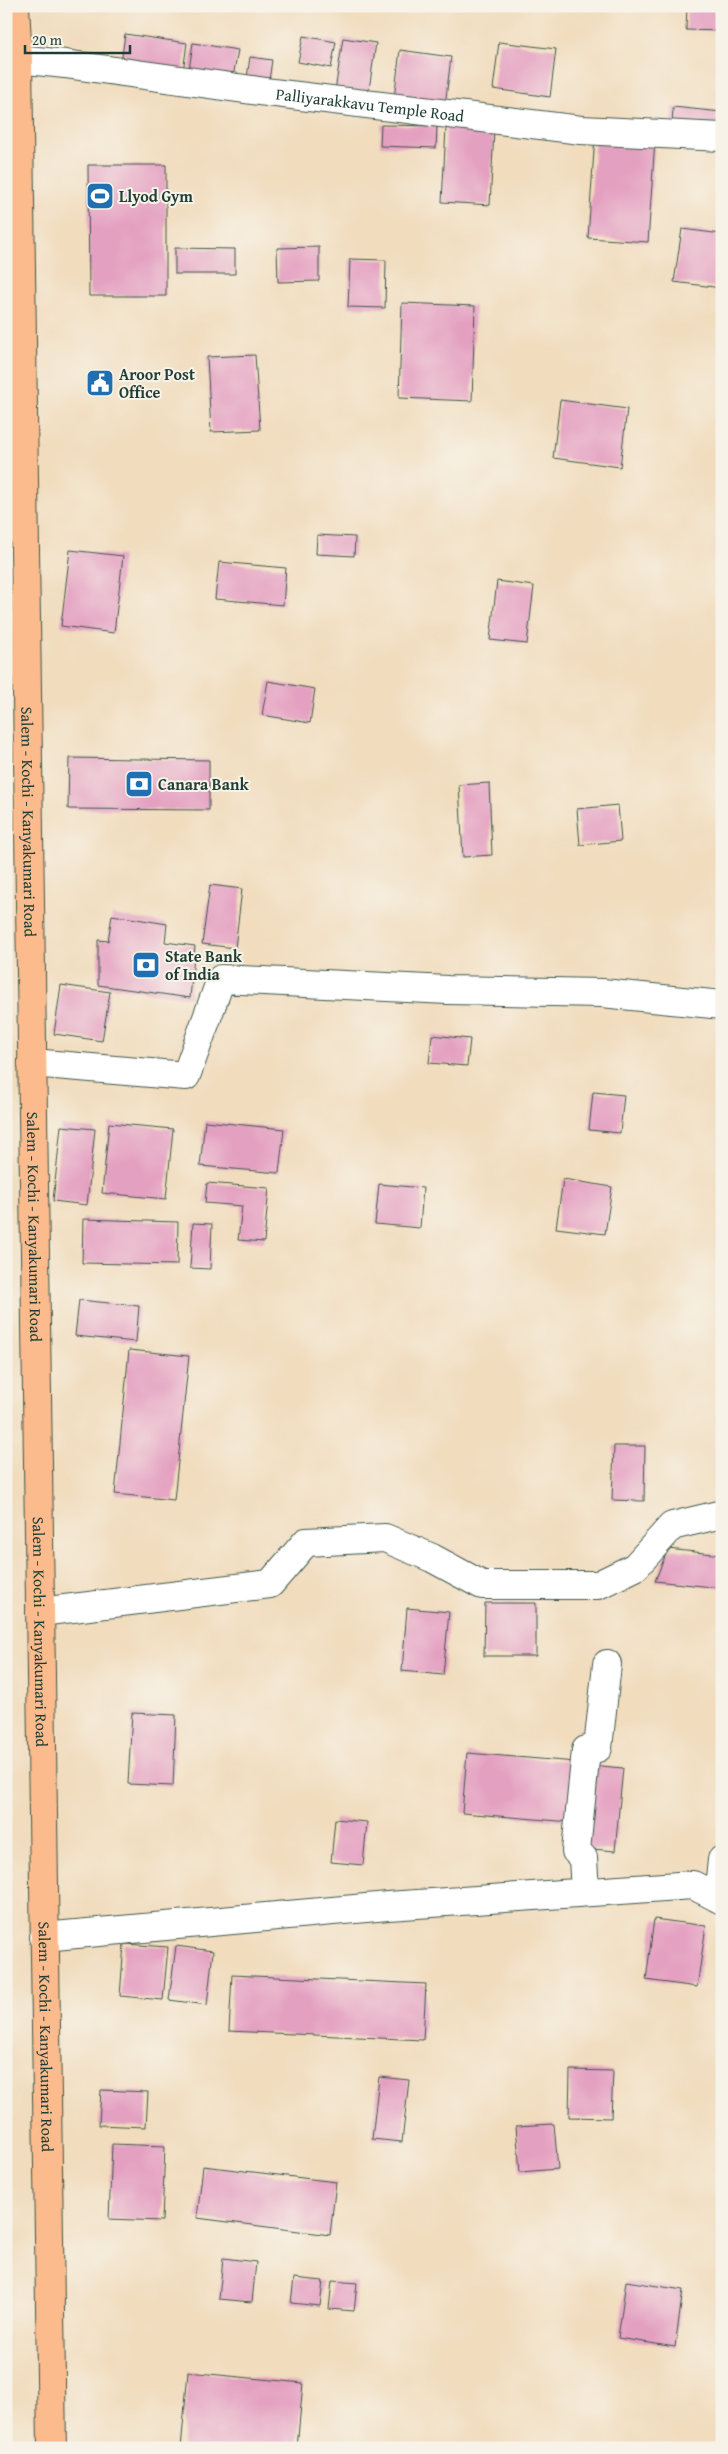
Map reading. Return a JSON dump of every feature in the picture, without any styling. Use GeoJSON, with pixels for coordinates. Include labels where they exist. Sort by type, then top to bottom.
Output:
{"type":"FeatureCollection","features":[{"type":"Feature","properties":{"kind":"highway","name":"Salem - Kochi - Kanyakumari Road"},"geometry":{"type":"LineString","coordinates":[[15,6],[18,59],[43,1938],[52,2448]]}},
{"type":"Feature","properties":{"kind":"street","name":"Palliyarakkavu Temple Road"},"geometry":{"type":"LineString","coordinates":[[18,59],[373,106],[510,120],[582,130],[722,137]]}},
{"type":"Feature","properties":{"kind":"street"},"geometry":{"type":"LineString","coordinates":[[32,1063],[186,1076],[222,980],[448,990],[602,993],[722,1005]]}},
{"type":"Feature","properties":{"kind":"street"},"geometry":{"type":"LineString","coordinates":[[40,1612],[270,1584],[306,1542],[385,1538],[432,1558],[482,1585],[598,1585],[635,1567],[672,1526],[722,1514]]}},
{"type":"Feature","properties":{"kind":"street"},"geometry":{"type":"LineString","coordinates":[[585,1892],[583,1858],[576,1851],[586,1750],[598,1748],[606,1664]]}},
{"type":"Feature","properties":{"kind":"street"},"geometry":{"type":"LineString","coordinates":[[43,1938],[388,1906],[693,1885],[720,1899],[722,1860]]}},
{"type":"Feature","properties":{"kind":"building"},"geometry":{"type":"Polygon","coordinates":[[[687,6],[722,6],[722,31],[686,30],[687,6]]]}},
{"type":"Feature","properties":{"kind":"building"},"geometry":{"type":"Polygon","coordinates":[[[125,34],[187,43],[183,72],[121,63],[125,34]]]}},
{"type":"Feature","properties":{"kind":"building"},"geometry":{"type":"Polygon","coordinates":[[[303,36],[336,42],[331,68],[298,62],[303,36]]]}},
{"type":"Feature","properties":{"kind":"building"},"geometry":{"type":"Polygon","coordinates":[[[343,38],[376,43],[368,96],[335,91],[343,38]]]}},
{"type":"Feature","properties":{"kind":"building"},"geometry":{"type":"Polygon","coordinates":[[[499,42],[556,49],[550,97],[493,89],[499,42]]]}},
{"type":"Feature","properties":{"kind":"building"},"geometry":{"type":"Polygon","coordinates":[[[193,43],[238,50],[233,77],[189,70],[193,43]]]}},
{"type":"Feature","properties":{"kind":"building"},"geometry":{"type":"Polygon","coordinates":[[[400,50],[451,57],[445,106],[394,99],[400,50]]]}},
{"type":"Feature","properties":{"kind":"building"},"geometry":{"type":"Polygon","coordinates":[[[250,57],[272,60],[269,81],[247,78],[250,57]]]}},
{"type":"Feature","properties":{"kind":"building"},"geometry":{"type":"Polygon","coordinates":[[[673,107],[722,112],[722,130],[672,126],[673,107]]]}},
{"type":"Feature","properties":{"kind":"building"},"geometry":{"type":"Polygon","coordinates":[[[381,125],[437,126],[436,148],[380,146],[381,125]]]}},
{"type":"Feature","properties":{"kind":"building"},"geometry":{"type":"Polygon","coordinates":[[[446,128],[494,130],[490,205],[442,202],[446,128]]]}},
{"type":"Feature","properties":{"kind":"building"},"geometry":{"type":"Polygon","coordinates":[[[595,136],[655,140],[648,242],[588,238],[595,136]]]}},
{"type":"Feature","properties":{"kind":"building"},"geometry":{"type":"Polygon","coordinates":[[[88,165],[166,165],[166,296],[89,296],[88,165]]]}},
{"type":"Feature","properties":{"kind":"building"},"geometry":{"type":"Polygon","coordinates":[[[682,229],[722,234],[722,288],[674,282],[682,229]]]}},
{"type":"Feature","properties":{"kind":"building"},"geometry":{"type":"Polygon","coordinates":[[[319,247],[319,281],[278,282],[277,248],[319,247]]]}},
{"type":"Feature","properties":{"kind":"building"},"geometry":{"type":"Polygon","coordinates":[[[175,248],[235,249],[235,274],[175,274],[175,248]]]}},
{"type":"Feature","properties":{"kind":"building"},"geometry":{"type":"Polygon","coordinates":[[[350,259],[386,260],[385,308],[348,307],[350,259]]]}},
{"type":"Feature","properties":{"kind":"building"},"geometry":{"type":"Polygon","coordinates":[[[402,303],[475,306],[472,401],[399,398],[402,303]]]}},
{"type":"Feature","properties":{"kind":"building"},"geometry":{"type":"Polygon","coordinates":[[[255,355],[260,430],[211,432],[207,357],[255,355]]]}},
{"type":"Feature","properties":{"kind":"building"},"geometry":{"type":"Polygon","coordinates":[[[560,400],[627,409],[620,467],[553,458],[560,400]]]}},
{"type":"Feature","properties":{"kind":"building"},"geometry":{"type":"Polygon","coordinates":[[[317,535],[355,537],[354,556],[316,554],[317,535]]]}},
{"type":"Feature","properties":{"kind":"building"},"geometry":{"type":"Polygon","coordinates":[[[70,550],[123,556],[114,633],[61,626],[70,550]]]}},
{"type":"Feature","properties":{"kind":"building"},"geometry":{"type":"Polygon","coordinates":[[[219,562],[286,568],[283,605],[215,599],[219,562]]]}},
{"type":"Feature","properties":{"kind":"building"},"geometry":{"type":"Polygon","coordinates":[[[497,581],[534,586],[527,644],[490,640],[497,581]]]}},
{"type":"Feature","properties":{"kind":"building"},"geometry":{"type":"Polygon","coordinates":[[[268,681],[315,689],[310,723],[262,715],[268,681]]]}},
{"type":"Feature","properties":{"kind":"building","name":"Canara Bank"},"geometry":{"type":"Polygon","coordinates":[[[69,758],[209,760],[209,810],[68,809],[69,758]]]}},
{"type":"Feature","properties":{"kind":"building"},"geometry":{"type":"Polygon","coordinates":[[[489,783],[492,855],[463,857],[459,785],[489,783]]]}},
{"type":"Feature","properties":{"kind":"building"},"geometry":{"type":"Polygon","coordinates":[[[618,805],[621,841],[580,845],[577,809],[618,805]]]}},
{"type":"Feature","properties":{"kind":"building"},"geometry":{"type":"Polygon","coordinates":[[[210,885],[242,889],[235,948],[202,944],[210,885]]]}},
{"type":"Feature","properties":{"kind":"building","name":"State Bank of India"},"geometry":{"type":"Polygon","coordinates":[[[112,915],[167,924],[165,942],[195,946],[190,998],[98,985],[98,940],[108,941],[112,915]]]}},
{"type":"Feature","properties":{"kind":"building"},"geometry":{"type":"Polygon","coordinates":[[[61,985],[110,992],[102,1041],[54,1034],[61,985]]]}},
{"type":"Feature","properties":{"kind":"building"},"geometry":{"type":"Polygon","coordinates":[[[432,1035],[470,1039],[467,1066],[429,1063],[432,1035]]]}},
{"type":"Feature","properties":{"kind":"building"},"geometry":{"type":"Polygon","coordinates":[[[593,1092],[624,1095],[620,1133],[589,1130],[593,1092]]]}},
{"type":"Feature","properties":{"kind":"building"},"geometry":{"type":"Polygon","coordinates":[[[205,1121],[284,1129],[279,1173],[200,1166],[205,1121]]]}},
{"type":"Feature","properties":{"kind":"building"},"geometry":{"type":"Polygon","coordinates":[[[109,1123],[173,1129],[166,1199],[102,1193],[109,1123]]]}},
{"type":"Feature","properties":{"kind":"building"},"geometry":{"type":"Polygon","coordinates":[[[61,1126],[95,1129],[87,1205],[53,1201],[61,1126]]]}},
{"type":"Feature","properties":{"kind":"building"},"geometry":{"type":"Polygon","coordinates":[[[563,1179],[612,1187],[605,1234],[556,1228],[563,1179]]]}},
{"type":"Feature","properties":{"kind":"building"},"geometry":{"type":"Polygon","coordinates":[[[207,1183],[269,1188],[264,1242],[238,1240],[242,1206],[205,1203],[207,1183]]]}},
{"type":"Feature","properties":{"kind":"building"},"geometry":{"type":"Polygon","coordinates":[[[379,1184],[423,1188],[420,1228],[375,1224],[379,1184]]]}},
{"type":"Feature","properties":{"kind":"building"},"geometry":{"type":"Polygon","coordinates":[[[83,1219],[178,1222],[177,1265],[82,1263],[83,1219]]]}},
{"type":"Feature","properties":{"kind":"building"},"geometry":{"type":"Polygon","coordinates":[[[193,1223],[212,1224],[210,1269],[190,1268],[193,1223]]]}},
{"type":"Feature","properties":{"kind":"building"},"geometry":{"type":"Polygon","coordinates":[[[79,1300],[139,1306],[136,1342],[75,1336],[79,1300]]]}},
{"type":"Feature","properties":{"kind":"building"},"geometry":{"type":"Polygon","coordinates":[[[129,1350],[189,1356],[174,1500],[115,1494],[129,1350]]]}},
{"type":"Feature","properties":{"kind":"building"},"geometry":{"type":"Polygon","coordinates":[[[614,1446],[645,1446],[644,1501],[612,1500],[614,1446]]]}},
{"type":"Feature","properties":{"kind":"building"},"geometry":{"type":"Polygon","coordinates":[[[668,1549],[722,1555],[722,1588],[655,1581],[668,1549]]]}},
{"type":"Feature","properties":{"kind":"building"},"geometry":{"type":"Polygon","coordinates":[[[485,1603],[536,1603],[536,1656],[484,1656],[485,1603]]]}},
{"type":"Feature","properties":{"kind":"building"},"geometry":{"type":"Polygon","coordinates":[[[407,1608],[449,1612],[443,1675],[402,1671],[407,1608]]]}},
{"type":"Feature","properties":{"kind":"building"},"geometry":{"type":"Polygon","coordinates":[[[132,1713],[176,1715],[173,1786],[128,1784],[132,1713]]]}},
{"type":"Feature","properties":{"kind":"building"},"geometry":{"type":"Polygon","coordinates":[[[467,1753],[576,1762],[571,1822],[462,1813],[467,1753]]]}},
{"type":"Feature","properties":{"kind":"building"},"geometry":{"type":"Polygon","coordinates":[[[589,1765],[623,1768],[615,1851],[581,1848],[589,1765]]]}},
{"type":"Feature","properties":{"kind":"building"},"geometry":{"type":"Polygon","coordinates":[[[335,1819],[367,1822],[363,1865],[331,1862],[335,1819]]]}},
{"type":"Feature","properties":{"kind":"building"},"geometry":{"type":"Polygon","coordinates":[[[654,1919],[706,1926],[697,1987],[646,1980],[654,1919]]]}},
{"type":"Feature","properties":{"kind":"building"},"geometry":{"type":"Polygon","coordinates":[[[124,1944],[168,1947],[163,2000],[120,1996],[124,1944]]]}},
{"type":"Feature","properties":{"kind":"building"},"geometry":{"type":"Polygon","coordinates":[[[176,1946],[213,1951],[207,2005],[169,2000],[176,1946]]]}},
{"type":"Feature","properties":{"kind":"building"},"geometry":{"type":"Polygon","coordinates":[[[232,1975],[426,1984],[423,2040],[229,2031],[232,1975]]]}},
{"type":"Feature","properties":{"kind":"building"},"geometry":{"type":"Polygon","coordinates":[[[570,2070],[613,2071],[611,2118],[569,2117],[570,2070]]]}},
{"type":"Feature","properties":{"kind":"building"},"geometry":{"type":"Polygon","coordinates":[[[379,2077],[409,2080],[402,2142],[372,2139],[379,2077]]]}},
{"type":"Feature","properties":{"kind":"building"},"geometry":{"type":"Polygon","coordinates":[[[101,2090],[148,2092],[146,2127],[99,2125],[101,2090]]]}},
{"type":"Feature","properties":{"kind":"building"},"geometry":{"type":"Polygon","coordinates":[[[554,2124],[558,2169],[520,2172],[516,2126],[554,2124]]]}},
{"type":"Feature","properties":{"kind":"building"},"geometry":{"type":"Polygon","coordinates":[[[112,2144],[165,2146],[162,2221],[109,2219],[112,2144]]]}},
{"type":"Feature","properties":{"kind":"building"},"geometry":{"type":"Polygon","coordinates":[[[203,2166],[336,2182],[330,2235],[197,2218],[203,2166]]]}},
{"type":"Feature","properties":{"kind":"building"},"geometry":{"type":"Polygon","coordinates":[[[223,2258],[256,2262],[252,2302],[219,2299],[223,2258]]]}},
{"type":"Feature","properties":{"kind":"building"},"geometry":{"type":"Polygon","coordinates":[[[294,2278],[323,2281],[320,2306],[291,2303],[294,2278]]]}},
{"type":"Feature","properties":{"kind":"building"},"geometry":{"type":"Polygon","coordinates":[[[332,2281],[357,2283],[354,2311],[329,2309],[332,2281]]]}},
{"type":"Feature","properties":{"kind":"building"},"geometry":{"type":"Polygon","coordinates":[[[626,2281],[683,2290],[675,2347],[618,2338],[626,2281]]]}},
{"type":"Feature","properties":{"kind":"building"},"geometry":{"type":"Polygon","coordinates":[[[188,2372],[303,2383],[297,2448],[181,2448],[188,2372]]]}},
{"type":"Feature","properties":{"kind":"place","name":"Llyod Gym"},"geometry":{"type":"Point","coordinates":[100,196]}},
{"type":"Feature","properties":{"kind":"place","name":"Aroor Post Office"},"geometry":{"type":"Point","coordinates":[100,383]}},
{"type":"Feature","properties":{"kind":"place","name":"Canara Bank"},"geometry":{"type":"Point","coordinates":[139,784]}},
{"type":"Feature","properties":{"kind":"place","name":"State Bank of India"},"geometry":{"type":"Point","coordinates":[146,965]}}]}
